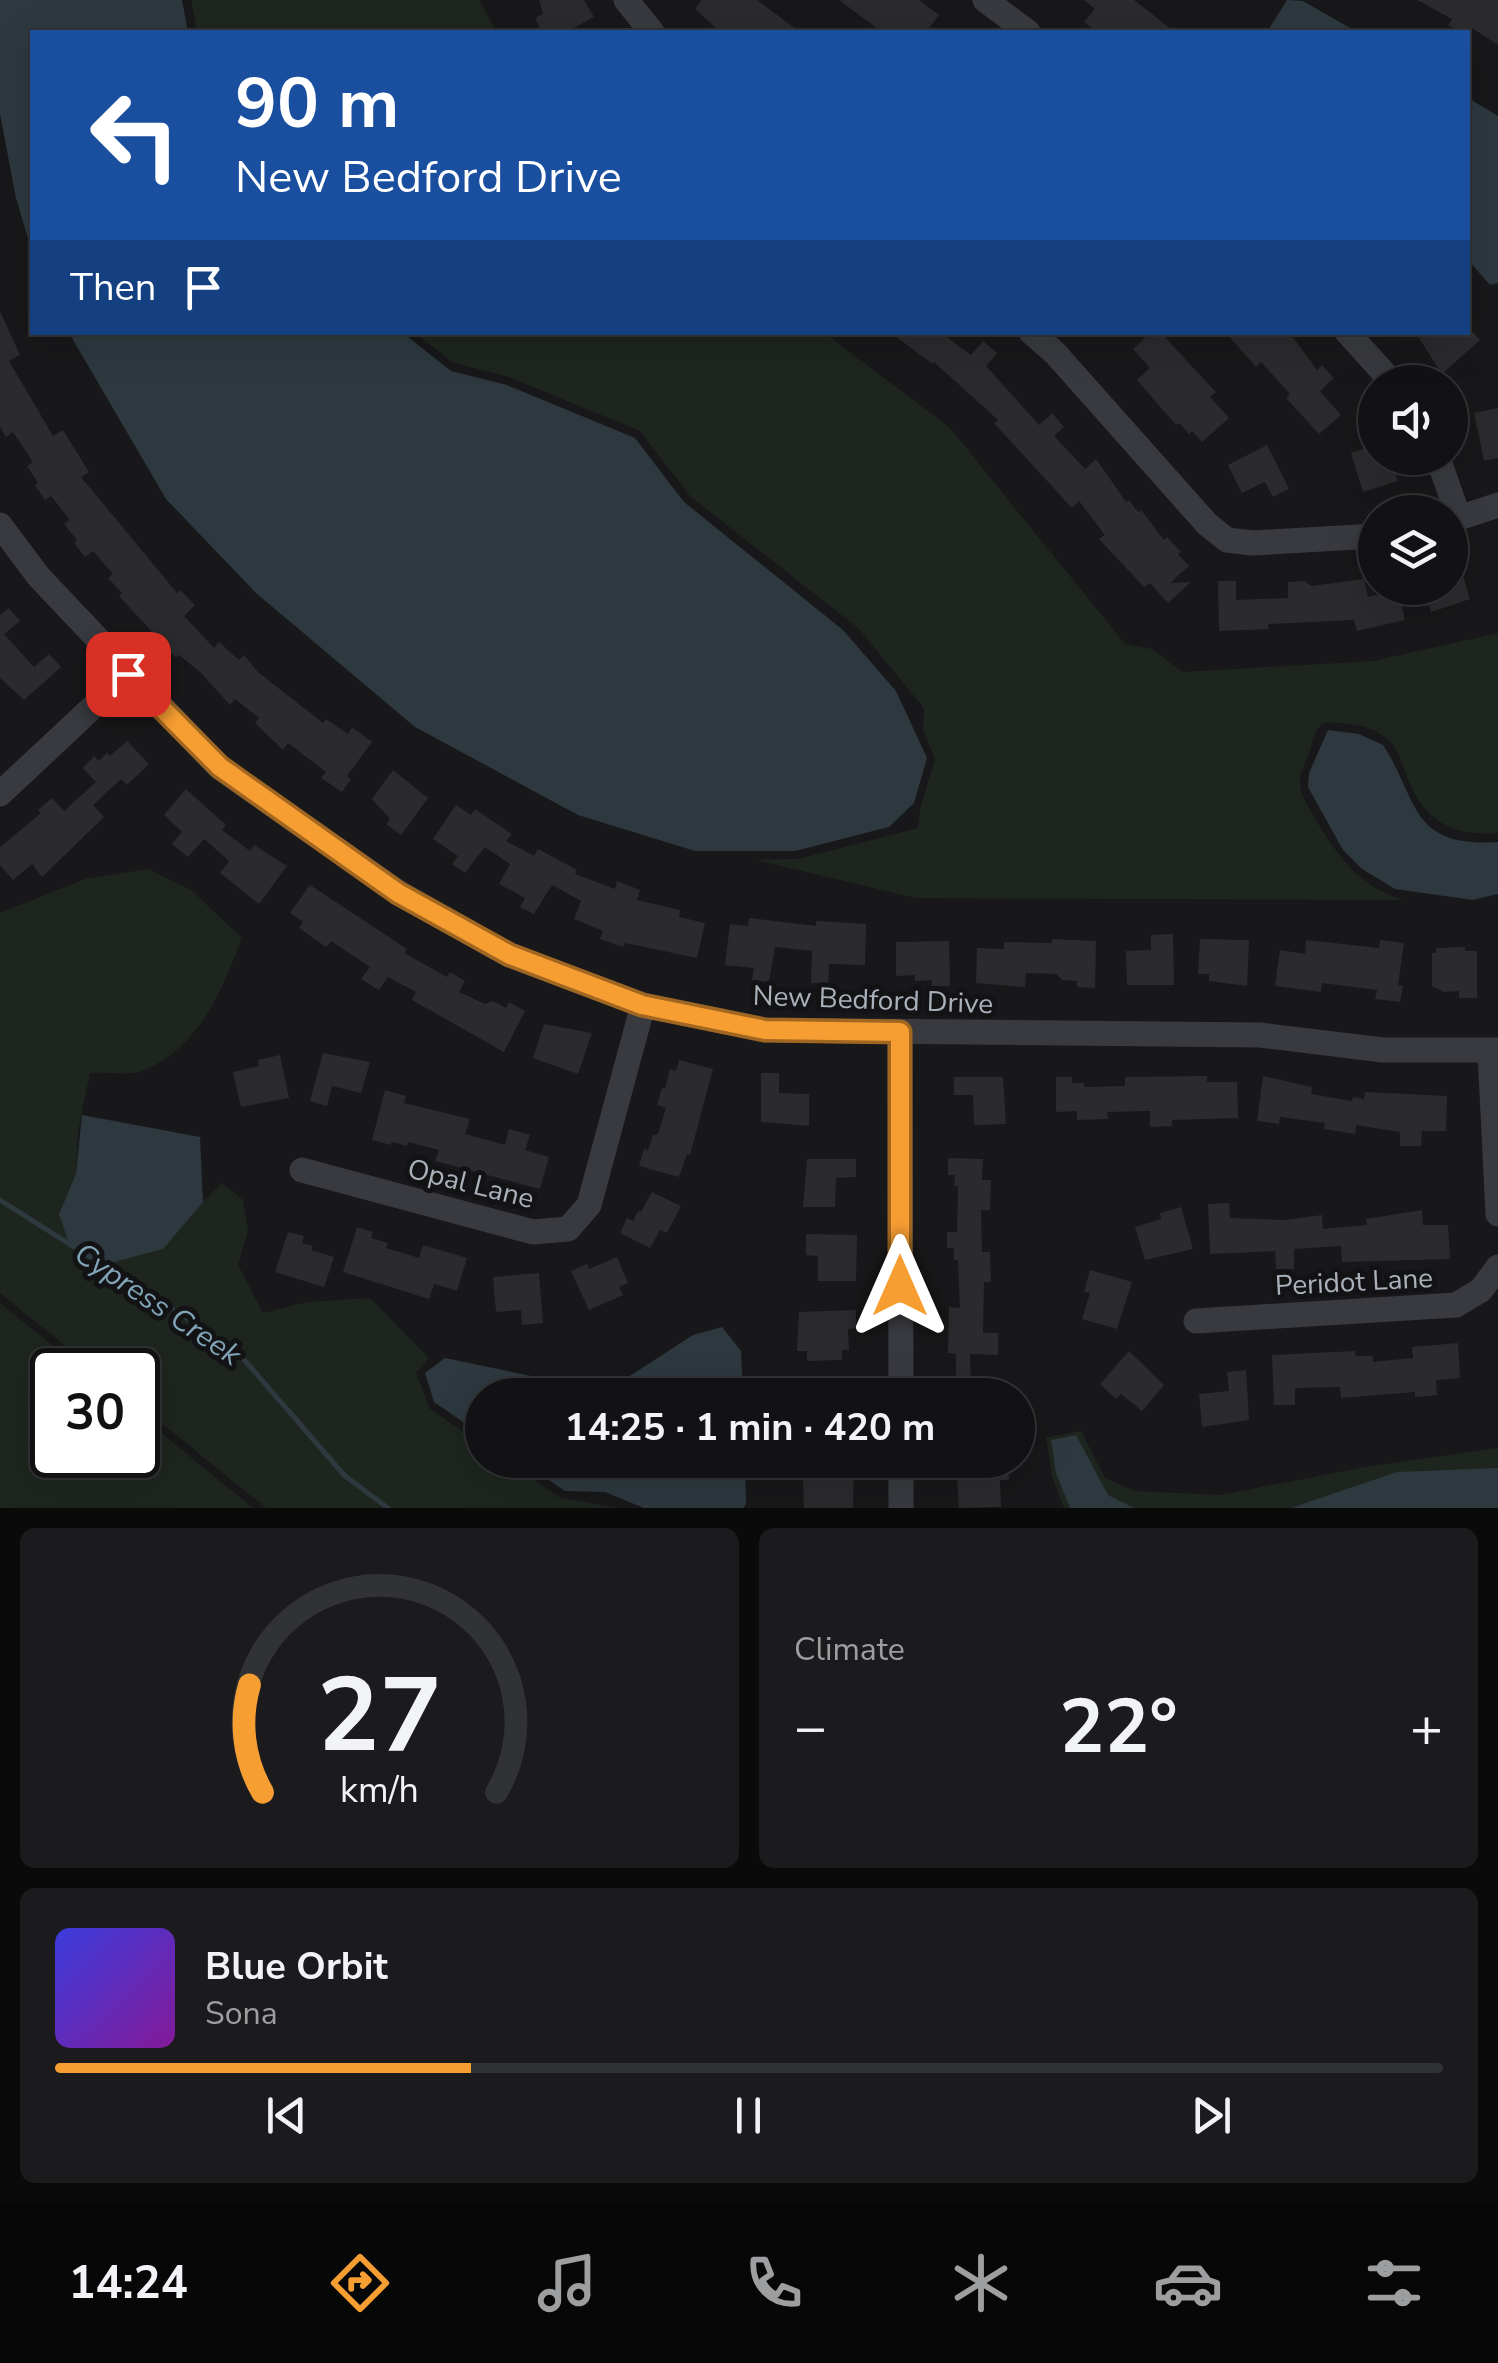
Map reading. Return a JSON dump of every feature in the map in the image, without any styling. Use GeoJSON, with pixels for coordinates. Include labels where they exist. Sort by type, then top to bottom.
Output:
{"type":"FeatureCollection","features":[{"type":"Feature","properties":{"kind":"street"},"geometry":{"type":"LineString","coordinates":[[626,0],[650,30]]}},
{"type":"Feature","properties":{"kind":"street"},"geometry":{"type":"LineString","coordinates":[[985,0],[1025,30]]}},
{"type":"Feature","properties":{"kind":"street"},"geometry":{"type":"LineString","coordinates":[[1034,335],[1055,353],[1207,524],[1227,540],[1252,543],[1358,537]]}},
{"type":"Feature","properties":{"kind":"street"},"geometry":{"type":"LineString","coordinates":[[1350,335],[1377,365]]}},
{"type":"Feature","properties":{"kind":"street"},"geometry":{"type":"LineString","coordinates":[[1468,515],[1498,505]]}},
{"type":"Feature","properties":{"kind":"street","name":"New Bedford Drive"},"geometry":{"type":"LineString","coordinates":[[0,525],[39,577],[220,767],[398,893],[510,955],[642,1005],[765,1030],[1260,1035],[1384,1050],[1494,1051]]}},
{"type":"Feature","properties":{"kind":"street"},"geometry":{"type":"LineString","coordinates":[[0,794],[128,674]]}},
{"type":"Feature","properties":{"kind":"street","name":"Opal Lane"},"geometry":{"type":"LineString","coordinates":[[302,1170],[533,1232],[568,1229],[589,1204],[642,1005]]}},
{"type":"Feature","properties":{"kind":"street"},"geometry":{"type":"LineString","coordinates":[[900,1032],[900,1378]]}},
{"type":"Feature","properties":{"kind":"street"},"geometry":{"type":"LineString","coordinates":[[1494,1051],[1498,1214]]}},
{"type":"Feature","properties":{"kind":"street","name":"Peridot Lane"},"geometry":{"type":"LineString","coordinates":[[1196,1321],[1456,1306],[1481,1290],[1498,1267]]}},
{"type":"Feature","properties":{"kind":"street"},"geometry":{"type":"LineString","coordinates":[[901,1478],[901,1508]]}},
{"type":"Feature","properties":{"kind":"shaded area"},"geometry":{"type":"Polygon","coordinates":[[[0,0],[182,0],[188,30],[30,30],[30,245],[16,198],[0,114],[0,0]]]}},
{"type":"Feature","properties":{"kind":"shaded area"},"geometry":{"type":"Polygon","coordinates":[[[191,0],[479,0],[496,30],[197,30],[191,0]]]}},
{"type":"Feature","properties":{"kind":"shaded area"},"geometry":{"type":"Polygon","coordinates":[[[1287,0],[1303,1],[1354,30],[1268,30],[1287,0]]]}},
{"type":"Feature","properties":{"kind":"shaded area"},"geometry":{"type":"Polygon","coordinates":[[[1470,99],[1498,116],[1498,283],[1490,285],[1470,262],[1470,99]]]}},
{"type":"Feature","properties":{"kind":"shaded area"},"geometry":{"type":"Polygon","coordinates":[[[70,335],[406,335],[451,371],[507,385],[635,438],[684,502],[843,630],[896,691],[927,758],[914,803],[889,827],[795,851],[695,851],[578,815],[415,727],[256,593],[166,499],[70,335]]]}},
{"type":"Feature","properties":{"kind":"shaded area"},"geometry":{"type":"Polygon","coordinates":[[[418,335],[828,335],[950,428],[1125,644],[1152,649],[1182,672],[1374,661],[1498,633],[1498,833],[1467,832],[1442,823],[1414,792],[1396,750],[1385,737],[1364,727],[1325,722],[1315,733],[1302,770],[1300,785],[1304,798],[1352,869],[1376,888],[1405,900],[916,898],[756,860],[798,859],[918,828],[935,759],[923,730],[924,708],[858,628],[690,496],[640,431],[509,377],[454,363],[418,335]]]}},
{"type":"Feature","properties":{"kind":"shaded area"},"geometry":{"type":"Polygon","coordinates":[[[1328,730],[1359,734],[1383,745],[1412,801],[1432,828],[1469,842],[1498,842],[1498,894],[1473,900],[1395,889],[1362,869],[1343,850],[1308,787],[1309,773],[1328,730]]]}},
{"type":"Feature","properties":{"kind":"shaded area"},"geometry":{"type":"Polygon","coordinates":[[[148,869],[191,890],[242,938],[207,1014],[181,1047],[139,1072],[90,1073],[78,1131],[76,1174],[59,1214],[203,1202],[222,1183],[243,1200],[248,1231],[238,1265],[263,1313],[308,1302],[370,1298],[429,1358],[416,1373],[430,1409],[465,1433],[465,1478],[532,1478],[561,1498],[617,1508],[266,1508],[160,1422],[160,1348],[68,1348],[0,1293],[0,913],[85,879],[148,869]]]}},
{"type":"Feature","properties":{"kind":"shaded area"},"geometry":{"type":"Polygon","coordinates":[[[82,1115],[200,1137],[203,1202],[163,1249],[110,1263],[70,1246],[59,1214],[76,1174],[82,1115]]]}},
{"type":"Feature","properties":{"kind":"shaded area"},"geometry":{"type":"Polygon","coordinates":[[[0,1303],[56,1348],[30,1348],[30,1478],[160,1478],[160,1432],[253,1508],[0,1508],[0,1303]]]}},
{"type":"Feature","properties":{"kind":"shaded area"},"geometry":{"type":"Polygon","coordinates":[[[722,1327],[741,1351],[742,1378],[627,1378],[693,1335],[722,1327]]]}},
{"type":"Feature","properties":{"kind":"shaded area"},"geometry":{"type":"Polygon","coordinates":[[[445,1358],[541,1378],[465,1378],[465,1423],[434,1402],[425,1373],[445,1358]]]}},
{"type":"Feature","properties":{"kind":"shaded area"},"geometry":{"type":"Polygon","coordinates":[[[1081,1431],[1105,1478],[1134,1491],[1221,1495],[1365,1467],[1498,1448],[1498,1508],[1064,1508],[1052,1476],[1046,1437],[1081,1431]]]}},
{"type":"Feature","properties":{"kind":"shaded area"},"geometry":{"type":"Polygon","coordinates":[[[1076,1435],[1108,1495],[1134,1508],[1070,1508],[1056,1473],[1051,1440],[1076,1435]]]}},
{"type":"Feature","properties":{"kind":"shaded area"},"geometry":{"type":"Polygon","coordinates":[[[1498,1468],[1498,1508],[1291,1508],[1397,1472],[1498,1468]]]}},
{"type":"Feature","properties":{"kind":"shaded area"},"geometry":{"type":"Polygon","coordinates":[[[546,1478],[745,1478],[746,1504],[743,1508],[644,1508],[605,1492],[565,1491],[546,1478]]]}},
{"type":"Feature","properties":{"kind":"building"},"geometry":{"type":"Polygon","coordinates":[[[539,0],[584,0],[594,17],[570,30],[541,30],[535,18],[543,14],[539,0]]]}},
{"type":"Feature","properties":{"kind":"building"},"geometry":{"type":"Polygon","coordinates":[[[702,0],[757,0],[797,30],[718,30],[695,9],[702,0]]]}},
{"type":"Feature","properties":{"kind":"building"},"geometry":{"type":"Polygon","coordinates":[[[839,0],[919,0],[939,15],[928,30],[879,30],[839,0]]]}},
{"type":"Feature","properties":{"kind":"building"},"geometry":{"type":"Polygon","coordinates":[[[1084,0],[1134,0],[1172,30],[1094,30],[1084,22],[1095,9],[1084,0]]]}},
{"type":"Feature","properties":{"kind":"building"},"geometry":{"type":"Polygon","coordinates":[[[1417,0],[1498,0],[1498,45],[1472,28],[1470,32],[1448,26],[1452,19],[1417,0]]]}},
{"type":"Feature","properties":{"kind":"building"},"geometry":{"type":"Polygon","coordinates":[[[0,311],[20,355],[9,361],[53,436],[63,430],[89,472],[81,477],[177,593],[180,590],[195,605],[184,616],[214,648],[219,642],[239,660],[244,655],[258,672],[323,723],[326,719],[348,734],[352,727],[372,742],[347,776],[351,779],[342,792],[321,778],[326,772],[288,743],[283,750],[255,723],[259,718],[235,699],[230,705],[200,672],[179,655],[176,658],[119,596],[122,593],[108,578],[113,574],[93,551],[85,557],[74,543],[77,540],[64,524],[70,520],[51,496],[45,500],[35,485],[38,483],[27,466],[33,462],[13,432],[6,437],[0,427],[0,311]]]}},
{"type":"Feature","properties":{"kind":"building"},"geometry":{"type":"Polygon","coordinates":[[[1473,332],[1480,340],[1452,365],[1436,365],[1417,335],[1473,332]]]}},
{"type":"Feature","properties":{"kind":"building"},"geometry":{"type":"Polygon","coordinates":[[[894,335],[944,335],[971,355],[983,341],[997,353],[986,366],[1039,425],[1052,413],[1064,427],[1054,436],[1085,469],[1096,459],[1126,502],[1129,500],[1138,512],[1141,510],[1164,540],[1167,537],[1181,552],[1178,554],[1189,566],[1170,583],[1191,582],[1168,603],[1150,583],[1144,587],[1099,539],[1105,535],[1079,501],[1072,508],[994,423],[998,420],[894,335]]]}},
{"type":"Feature","properties":{"kind":"building"},"geometry":{"type":"Polygon","coordinates":[[[1148,335],[1163,335],[1216,392],[1210,397],[1229,418],[1202,442],[1192,431],[1189,434],[1179,423],[1176,425],[1137,380],[1150,368],[1133,349],[1148,335]]]}},
{"type":"Feature","properties":{"kind":"building"},"geometry":{"type":"Polygon","coordinates":[[[1228,335],[1291,335],[1317,370],[1322,365],[1334,378],[1320,391],[1341,415],[1319,434],[1286,398],[1290,394],[1261,362],[1256,367],[1228,335]]]}},
{"type":"Feature","properties":{"kind":"building"},"geometry":{"type":"Polygon","coordinates":[[[1498,408],[1498,458],[1484,461],[1474,413],[1498,408]]]}},
{"type":"Feature","properties":{"kind":"building"},"geometry":{"type":"Polygon","coordinates":[[[1267,445],[1289,489],[1273,497],[1265,482],[1242,493],[1228,465],[1267,445]]]}},
{"type":"Feature","properties":{"kind":"building"},"geometry":{"type":"Polygon","coordinates":[[[1358,451],[1358,475],[1396,475],[1398,481],[1363,492],[1351,453],[1358,451]]]}},
{"type":"Feature","properties":{"kind":"building"},"geometry":{"type":"Polygon","coordinates":[[[1358,580],[1358,605],[1402,605],[1405,620],[1357,631],[1354,620],[1219,631],[1218,581],[1236,581],[1236,600],[1288,598],[1288,582],[1305,581],[1311,586],[1358,580]]]}},
{"type":"Feature","properties":{"kind":"building"},"geometry":{"type":"Polygon","coordinates":[[[1429,605],[1452,605],[1431,612],[1429,605]]]}},
{"type":"Feature","properties":{"kind":"building"},"geometry":{"type":"Polygon","coordinates":[[[9,608],[20,621],[4,634],[34,667],[49,654],[61,667],[24,700],[0,678],[0,615],[9,608]]]}},
{"type":"Feature","properties":{"kind":"building"},"geometry":{"type":"Polygon","coordinates":[[[127,741],[149,764],[127,785],[121,779],[93,805],[104,817],[42,877],[32,864],[13,880],[0,865],[0,847],[41,813],[38,810],[52,798],[64,811],[96,782],[83,768],[94,756],[99,761],[107,753],[110,756],[127,741]]]}},
{"type":"Feature","properties":{"kind":"building"},"geometry":{"type":"Polygon","coordinates":[[[393,770],[428,798],[401,835],[386,824],[390,819],[372,799],[393,770]]]}},
{"type":"Feature","properties":{"kind":"building"},"geometry":{"type":"Polygon","coordinates":[[[186,789],[226,825],[222,830],[250,851],[254,845],[287,866],[259,904],[220,873],[229,861],[204,839],[188,857],[172,844],[182,832],[164,815],[186,789]]]}},
{"type":"Feature","properties":{"kind":"building"},"geometry":{"type":"Polygon","coordinates":[[[456,805],[471,815],[475,809],[512,834],[506,841],[534,856],[538,849],[577,870],[575,874],[615,889],[617,881],[640,890],[637,900],[680,910],[679,917],[705,923],[697,958],[625,943],[623,947],[600,939],[603,931],[574,919],[581,901],[552,885],[534,914],[520,907],[525,898],[499,884],[510,864],[485,847],[465,873],[452,864],[458,856],[433,839],[456,805]]]}},
{"type":"Feature","properties":{"kind":"building"},"geometry":{"type":"Polygon","coordinates":[[[310,885],[407,949],[404,953],[447,977],[450,972],[465,981],[459,992],[485,1004],[493,1001],[506,1008],[509,1002],[525,1011],[504,1052],[412,1000],[416,992],[388,977],[379,990],[361,979],[370,967],[331,941],[326,947],[299,928],[303,922],[290,913],[310,885]]]}},
{"type":"Feature","properties":{"kind":"building"},"geometry":{"type":"Polygon","coordinates":[[[749,918],[816,926],[816,921],[866,924],[865,965],[829,964],[828,984],[811,983],[812,951],[775,947],[769,982],[752,980],[754,968],[725,965],[730,924],[748,926],[749,918]]]}},
{"type":"Feature","properties":{"kind":"building"},"geometry":{"type":"Polygon","coordinates":[[[1173,934],[1174,985],[1127,985],[1126,951],[1151,950],[1151,935],[1173,934]]]}},
{"type":"Feature","properties":{"kind":"building"},"geometry":{"type":"Polygon","coordinates":[[[1052,939],[1096,941],[1095,988],[1077,987],[1077,981],[1062,980],[1057,974],[1026,973],[1025,987],[976,983],[977,948],[1004,949],[1004,942],[1052,943],[1052,939]]]}},
{"type":"Feature","properties":{"kind":"building"},"geometry":{"type":"Polygon","coordinates":[[[1200,939],[1249,940],[1247,986],[1209,981],[1209,974],[1198,974],[1200,939]]]}},
{"type":"Feature","properties":{"kind":"building"},"geometry":{"type":"Polygon","coordinates":[[[1306,940],[1379,948],[1380,940],[1404,943],[1398,985],[1403,986],[1400,1002],[1375,999],[1377,990],[1322,983],[1321,992],[1275,986],[1280,950],[1305,954],[1306,940]]]}},
{"type":"Feature","properties":{"kind":"building"},"geometry":{"type":"Polygon","coordinates":[[[949,941],[950,986],[932,986],[932,980],[915,981],[915,975],[896,976],[896,942],[949,941]]]}},
{"type":"Feature","properties":{"kind":"building"},"geometry":{"type":"Polygon","coordinates":[[[1465,947],[1465,951],[1477,951],[1477,998],[1459,998],[1459,991],[1444,992],[1432,986],[1432,953],[1436,953],[1436,948],[1465,947]]]}},
{"type":"Feature","properties":{"kind":"building"},"geometry":{"type":"Polygon","coordinates":[[[544,1024],[592,1033],[578,1074],[533,1058],[544,1024]]]}},
{"type":"Feature","properties":{"kind":"building"},"geometry":{"type":"Polygon","coordinates":[[[323,1053],[370,1062],[361,1093],[332,1086],[327,1106],[310,1101],[323,1053]]]}},
{"type":"Feature","properties":{"kind":"building"},"geometry":{"type":"Polygon","coordinates":[[[280,1055],[289,1098],[241,1107],[233,1072],[259,1066],[258,1060],[280,1055]]]}},
{"type":"Feature","properties":{"kind":"building"},"geometry":{"type":"Polygon","coordinates":[[[679,1060],[713,1069],[690,1155],[687,1154],[679,1177],[639,1166],[644,1149],[648,1150],[653,1135],[658,1134],[666,1108],[657,1105],[670,1069],[676,1071],[679,1060]]]}},
{"type":"Feature","properties":{"kind":"building"},"geometry":{"type":"Polygon","coordinates":[[[761,1073],[779,1073],[779,1093],[809,1094],[809,1126],[761,1122],[761,1073]]]}},
{"type":"Feature","properties":{"kind":"building"},"geometry":{"type":"Polygon","coordinates":[[[1207,1076],[1207,1082],[1237,1082],[1238,1118],[1172,1120],[1172,1126],[1150,1127],[1150,1111],[1107,1112],[1108,1119],[1077,1120],[1077,1111],[1056,1112],[1056,1077],[1072,1077],[1072,1083],[1084,1083],[1084,1087],[1125,1086],[1125,1077],[1207,1076]]]}},
{"type":"Feature","properties":{"kind":"building"},"geometry":{"type":"Polygon","coordinates":[[[1263,1076],[1312,1087],[1311,1094],[1352,1101],[1353,1097],[1364,1099],[1365,1092],[1447,1096],[1446,1131],[1422,1131],[1421,1146],[1400,1146],[1400,1132],[1356,1125],[1355,1134],[1324,1129],[1325,1123],[1280,1117],[1279,1124],[1257,1121],[1263,1076]]]}},
{"type":"Feature","properties":{"kind":"building"},"geometry":{"type":"Polygon","coordinates":[[[954,1077],[1003,1077],[1006,1124],[974,1125],[973,1095],[954,1095],[954,1077]]]}},
{"type":"Feature","properties":{"kind":"building"},"geometry":{"type":"Polygon","coordinates":[[[385,1090],[406,1096],[404,1103],[470,1119],[465,1134],[505,1145],[509,1129],[530,1135],[525,1150],[549,1157],[540,1189],[435,1161],[439,1150],[408,1142],[407,1146],[372,1140],[385,1090]]]}},
{"type":"Feature","properties":{"kind":"building"},"geometry":{"type":"Polygon","coordinates":[[[948,1158],[983,1159],[982,1180],[991,1180],[990,1210],[981,1210],[982,1252],[990,1252],[991,1282],[984,1282],[983,1333],[998,1333],[998,1355],[970,1354],[971,1378],[956,1378],[956,1354],[948,1353],[949,1307],[960,1308],[958,1260],[954,1260],[954,1248],[947,1248],[947,1232],[957,1232],[958,1186],[954,1186],[955,1175],[948,1175],[948,1158]]]}},
{"type":"Feature","properties":{"kind":"building"},"geometry":{"type":"Polygon","coordinates":[[[807,1159],[856,1159],[856,1177],[836,1178],[835,1207],[803,1207],[807,1159]]]}},
{"type":"Feature","properties":{"kind":"building"},"geometry":{"type":"Polygon","coordinates":[[[652,1192],[681,1206],[667,1233],[660,1230],[650,1248],[620,1233],[627,1218],[633,1221],[652,1192]]]}},
{"type":"Feature","properties":{"kind":"building"},"geometry":{"type":"Polygon","coordinates":[[[1229,1203],[1230,1218],[1284,1220],[1322,1215],[1323,1229],[1367,1225],[1366,1219],[1422,1210],[1423,1225],[1448,1225],[1450,1259],[1342,1262],[1341,1246],[1294,1249],[1294,1269],[1276,1269],[1275,1251],[1210,1254],[1208,1204],[1229,1203]]]}},
{"type":"Feature","properties":{"kind":"building"},"geometry":{"type":"Polygon","coordinates":[[[1181,1207],[1193,1249],[1145,1260],[1135,1227],[1161,1219],[1160,1213],[1181,1207]]]}},
{"type":"Feature","properties":{"kind":"building"},"geometry":{"type":"Polygon","coordinates":[[[357,1227],[373,1232],[371,1238],[388,1243],[386,1248],[419,1258],[423,1245],[467,1258],[457,1291],[434,1284],[429,1299],[343,1272],[357,1227]]]}},
{"type":"Feature","properties":{"kind":"building"},"geometry":{"type":"Polygon","coordinates":[[[288,1232],[304,1236],[302,1243],[313,1246],[311,1250],[334,1257],[324,1287],[275,1272],[288,1232]]]}},
{"type":"Feature","properties":{"kind":"building"},"geometry":{"type":"Polygon","coordinates":[[[806,1234],[857,1235],[856,1281],[818,1281],[818,1256],[806,1255],[806,1234]]]}},
{"type":"Feature","properties":{"kind":"building"},"geometry":{"type":"Polygon","coordinates":[[[617,1257],[628,1283],[619,1287],[623,1295],[589,1310],[571,1271],[587,1264],[589,1269],[617,1257]]]}},
{"type":"Feature","properties":{"kind":"building"},"geometry":{"type":"Polygon","coordinates":[[[1090,1270],[1132,1282],[1117,1329],[1082,1319],[1090,1293],[1084,1292],[1090,1270]]]}},
{"type":"Feature","properties":{"kind":"building"},"geometry":{"type":"Polygon","coordinates":[[[539,1273],[543,1323],[522,1325],[521,1310],[496,1312],[493,1277],[539,1273]]]}},
{"type":"Feature","properties":{"kind":"building"},"geometry":{"type":"Polygon","coordinates":[[[856,1310],[856,1328],[848,1329],[849,1350],[842,1350],[842,1360],[807,1361],[807,1351],[797,1351],[799,1312],[856,1310]]]}},
{"type":"Feature","properties":{"kind":"building"},"geometry":{"type":"Polygon","coordinates":[[[1458,1343],[1460,1378],[1436,1380],[1437,1395],[1415,1397],[1415,1392],[1341,1398],[1340,1387],[1295,1388],[1295,1405],[1274,1405],[1272,1355],[1355,1351],[1355,1356],[1373,1356],[1373,1362],[1413,1358],[1412,1347],[1458,1343]]]}},
{"type":"Feature","properties":{"kind":"building"},"geometry":{"type":"Polygon","coordinates":[[[1129,1351],[1164,1385],[1142,1411],[1121,1394],[1116,1399],[1100,1384],[1129,1351]]]}},
{"type":"Feature","properties":{"kind":"building"},"geometry":{"type":"Polygon","coordinates":[[[1246,1370],[1249,1420],[1202,1427],[1199,1394],[1229,1391],[1227,1372],[1246,1370]]]}},
{"type":"Feature","properties":{"kind":"building"},"geometry":{"type":"Polygon","coordinates":[[[854,1478],[853,1508],[804,1508],[803,1479],[792,1479],[854,1478]]]}},
{"type":"Feature","properties":{"kind":"building"},"geometry":{"type":"Polygon","coordinates":[[[957,1478],[1009,1478],[1000,1480],[1001,1507],[959,1508],[957,1478]]]}},
{"type":"Feature","properties":{"kind":"waterway","name":"Cypress Creek"},"geometry":{"type":"LineString","coordinates":[[0,1200],[234,1348],[345,1476],[388,1508]]}},
{"type":"Feature","properties":{"kind":"route"},"geometry":{"type":"LineString","coordinates":[[128,674],[220,767],[398,893],[510,955],[642,1005],[765,1030],[900,1032],[900,1286]]}}]}
